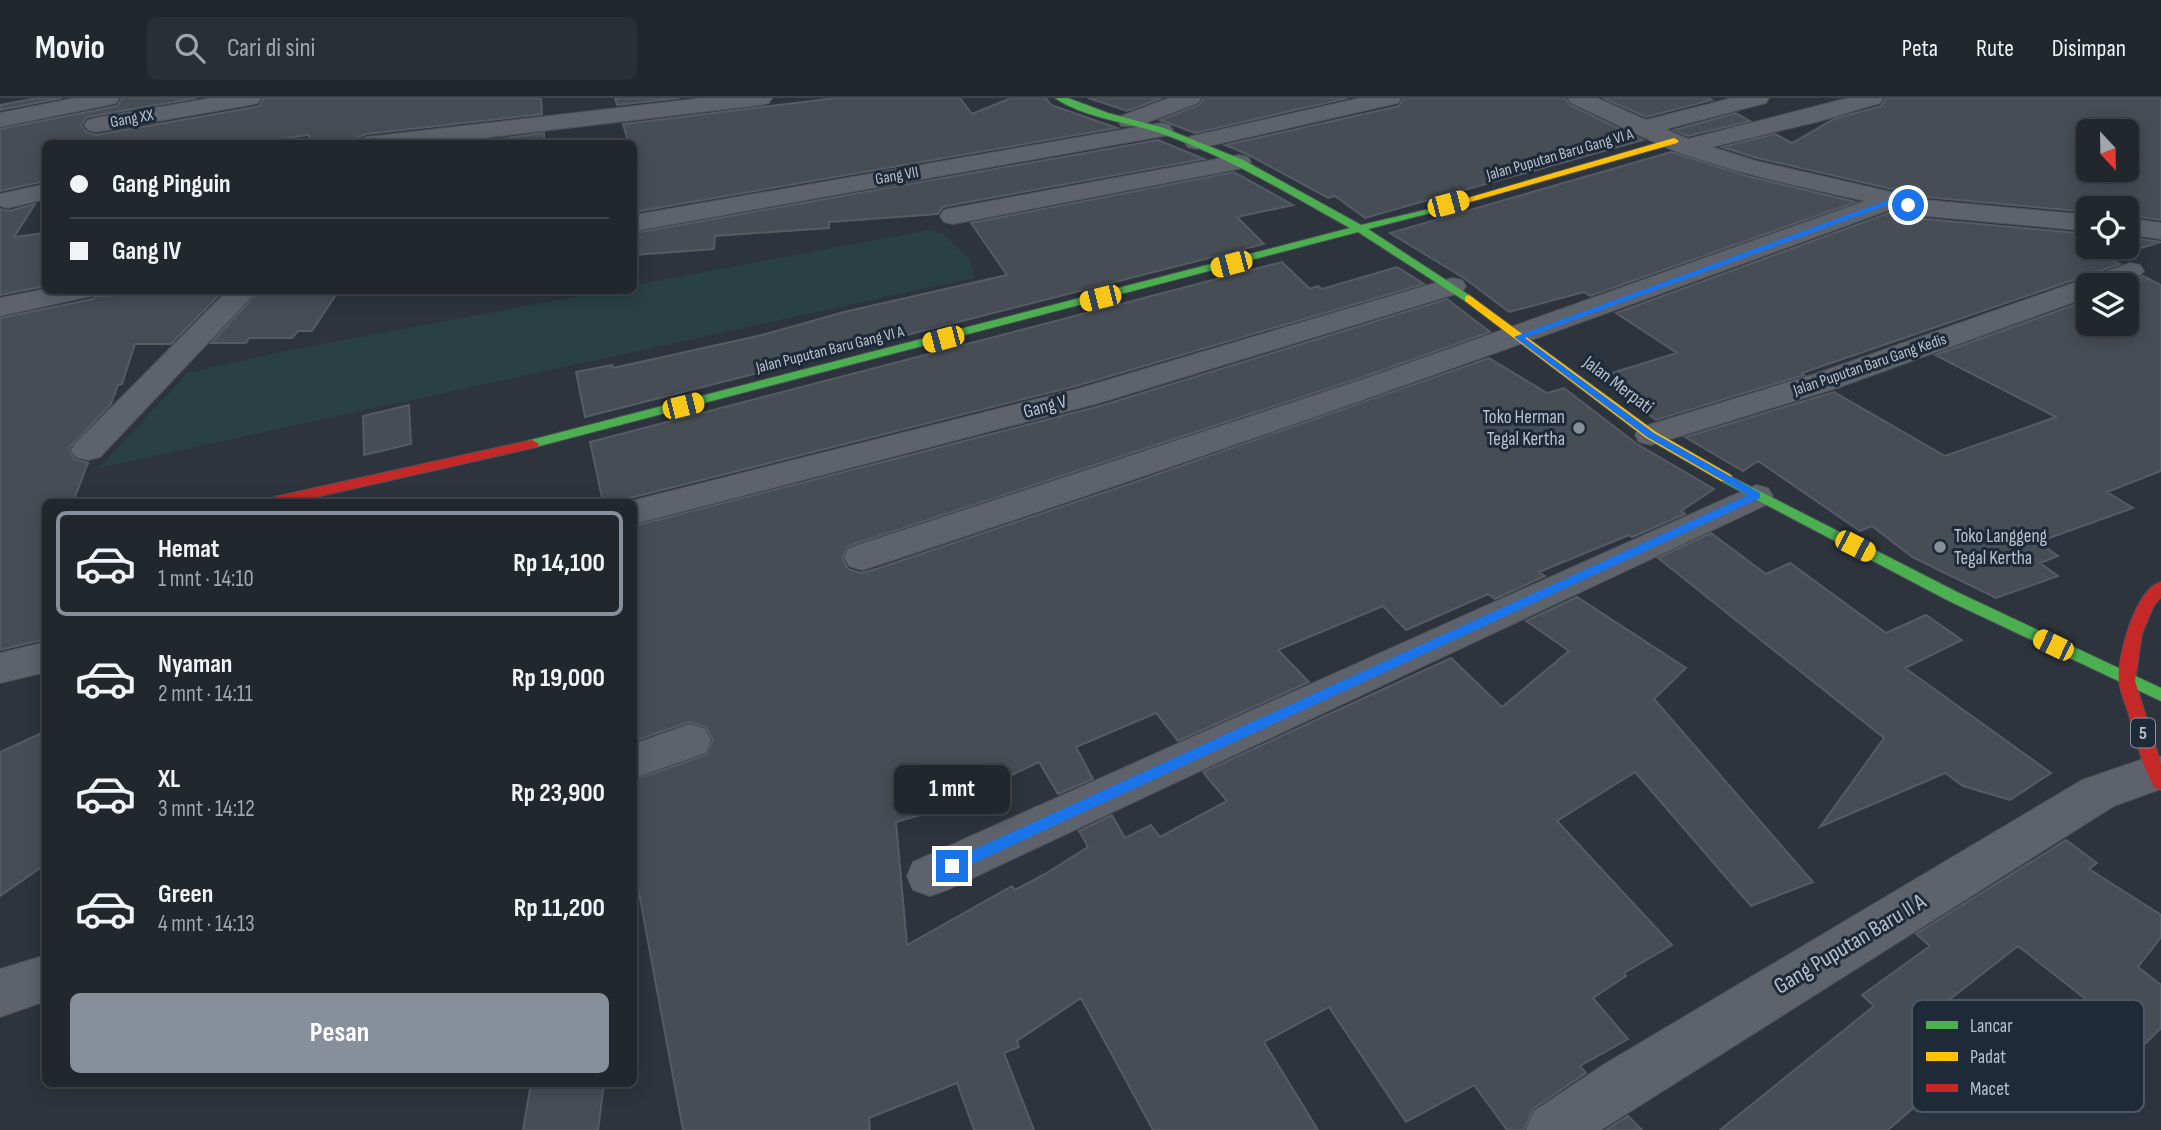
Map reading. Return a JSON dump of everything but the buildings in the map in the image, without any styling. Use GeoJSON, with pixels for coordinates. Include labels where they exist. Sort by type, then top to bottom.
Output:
{"type":"FeatureCollection","features":[{"type":"Feature","properties":{"kind":"main road","name":"Jalan Merpati"},"geometry":{"type":"LineString","coordinates":[[1060,98],[1196,142],[1239,162],[1362,230],[1452,286],[1651,435],[1756,496],[2127,681],[2161,695]]}},
{"type":"Feature","properties":{"kind":"main road","name":"Jalan Puputan Baru Gang VI A"},"geometry":{"type":"LineString","coordinates":[[288,499],[490,455],[1362,230],[1680,144]]}},
{"type":"Feature","properties":{"kind":"main road","name":"5"},"geometry":{"type":"LineString","coordinates":[[2158,778],[2127,681],[2134,634],[2146,605],[2161,587]]}},
{"type":"Feature","properties":{"kind":"street"},"geometry":{"type":"LineString","coordinates":[[0,101],[17,98]]}},
{"type":"Feature","properties":{"kind":"street"},"geometry":{"type":"LineString","coordinates":[[0,120],[108,98]]}},
{"type":"Feature","properties":{"kind":"street","name":"Gang XX"},"geometry":{"type":"LineString","coordinates":[[96,125],[250,98]]}},
{"type":"Feature","properties":{"kind":"street"},"geometry":{"type":"LineString","coordinates":[[401,140],[761,98]]}},
{"type":"Feature","properties":{"kind":"street"},"geometry":{"type":"LineString","coordinates":[[1129,121],[1190,98]]}},
{"type":"Feature","properties":{"kind":"street"},"geometry":{"type":"LineString","coordinates":[[1196,142],[1390,98]]}},
{"type":"Feature","properties":{"kind":"street"},"geometry":{"type":"LineString","coordinates":[[1579,98],[1680,144],[1749,167],[1890,201],[1966,214],[2076,222]]}},
{"type":"Feature","properties":{"kind":"street"},"geometry":{"type":"LineString","coordinates":[[1642,128],[1758,98]]}},
{"type":"Feature","properties":{"kind":"street"},"geometry":{"type":"LineString","coordinates":[[1680,144],[1812,116],[1872,98]]}},
{"type":"Feature","properties":{"kind":"street","name":"Gang VII"},"geometry":{"type":"LineString","coordinates":[[637,222],[1161,130]]}},
{"type":"Feature","properties":{"kind":"street"},"geometry":{"type":"LineString","coordinates":[[953,216],[1239,162]]}},
{"type":"Feature","properties":{"kind":"street"},"geometry":{"type":"LineString","coordinates":[[8,200],[42,192]]}},
{"type":"Feature","properties":{"kind":"street"},"geometry":{"type":"LineString","coordinates":[[862,557],[1088,484],[1518,337],[1890,201]]}},
{"type":"Feature","properties":{"kind":"street"},"geometry":{"type":"LineString","coordinates":[[2139,228],[2161,231]]}},
{"type":"Feature","properties":{"kind":"street"},"geometry":{"type":"LineString","coordinates":[[2125,273],[2130,271]]}},
{"type":"Feature","properties":{"kind":"street","name":"Gang V"},"geometry":{"type":"LineString","coordinates":[[637,511],[1088,396],[1452,286]]}},
{"type":"Feature","properties":{"kind":"street","name":"Jalan Puputan Baru Gang Kedis"},"geometry":{"type":"LineString","coordinates":[[1651,435],[1826,381],[2076,291]]}},
{"type":"Feature","properties":{"kind":"street"},"geometry":{"type":"LineString","coordinates":[[0,307],[63,294]]}},
{"type":"Feature","properties":{"kind":"street"},"geometry":{"type":"LineString","coordinates":[[88,450],[240,294]]}},
{"type":"Feature","properties":{"kind":"street"},"geometry":{"type":"LineString","coordinates":[[930,876],[1756,496]]}},
{"type":"Feature","properties":{"kind":"street"},"geometry":{"type":"LineString","coordinates":[[0,668],[42,658]]}},
{"type":"Feature","properties":{"kind":"street"},"geometry":{"type":"LineString","coordinates":[[637,760],[691,741]]}},
{"type":"Feature","properties":{"kind":"street","name":"Gang Puputan Baru II A"},"geometry":{"type":"LineString","coordinates":[[1553,1130],[1622,1084],[2098,793],[2158,778]]}},
{"type":"Feature","properties":{"kind":"street"},"geometry":{"type":"LineString","coordinates":[[0,993],[42,979]]}},
{"type":"Feature","properties":{"kind":"green space"},"geometry":{"type":"Polygon","coordinates":[[[929,230],[942,233],[970,260],[974,278],[99,468],[187,373],[280,352],[590,294],[637,294],[637,284],[929,230]]]}},
{"type":"Feature","properties":{"kind":"traffic: fast"},"geometry":{"type":"LineString","coordinates":[[1060,98],[1105,115],[1161,130],[1239,162],[1362,230],[1469,299]]}},
{"type":"Feature","properties":{"kind":"traffic: fast"},"geometry":{"type":"LineString","coordinates":[[532,444],[1438,208]]}},
{"type":"Feature","properties":{"kind":"traffic: fast"},"geometry":{"type":"LineString","coordinates":[[1726,478],[1954,597],[2161,695]]}},
{"type":"Feature","properties":{"kind":"traffic: slow"},"geometry":{"type":"LineString","coordinates":[[1438,208],[1674,141]]}},
{"type":"Feature","properties":{"kind":"traffic: slow"},"geometry":{"type":"LineString","coordinates":[[1469,299],[1651,435],[1726,478]]}},
{"type":"Feature","properties":{"kind":"traffic: jam"},"geometry":{"type":"LineString","coordinates":[[287,499],[532,444]]}},
{"type":"Feature","properties":{"kind":"traffic: jam"},"geometry":{"type":"LineString","coordinates":[[2161,587],[2146,605],[2134,634],[2127,681],[2155,773],[2161,783]]}},
{"type":"Feature","properties":{"kind":"place","name":"Toko Herman Tegal Kertha"},"geometry":{"type":"Point","coordinates":[1579,428]}},
{"type":"Feature","properties":{"kind":"place","name":"Toko Langgeng Tegal Kertha"},"geometry":{"type":"Point","coordinates":[1940,547]}},
{"type":"Feature","properties":{"kind":"route"},"geometry":{"type":"LineString","coordinates":[[952,866],[1756,496],[1651,435],[1518,337],[1890,201],[1908,205]]}}]}
